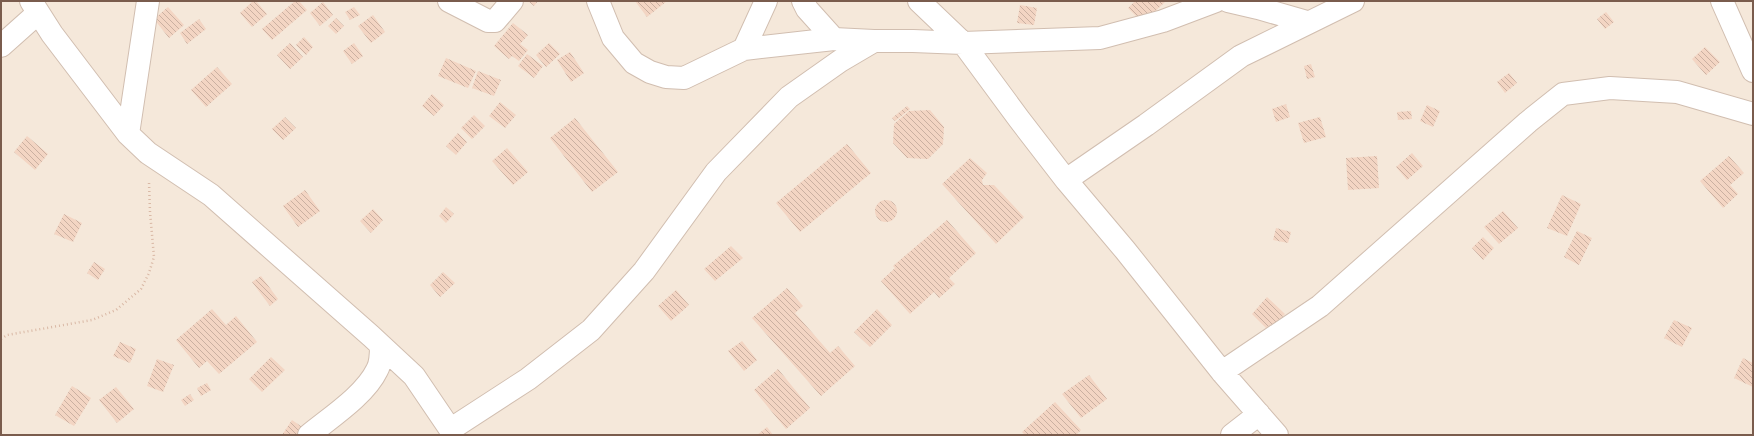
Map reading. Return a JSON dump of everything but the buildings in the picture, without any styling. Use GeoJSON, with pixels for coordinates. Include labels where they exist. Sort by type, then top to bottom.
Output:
{"type":"FeatureCollection","features":[{"type":"Feature","properties":{"kind":"street"},"geometry":{"type":"LineString","coordinates":[[128,134],[148,1]]}},
{"type":"Feature","properties":{"kind":"street"},"geometry":{"type":"LineString","coordinates":[[449,1],[488,21],[495,21],[512,1]]}},
{"type":"Feature","properties":{"kind":"street"},"geometry":{"type":"LineString","coordinates":[[598,1],[612,38],[634,63],[650,72],[666,77],[684,78],[744,49],[834,39],[963,43],[1100,38],[1163,21],[1216,1]]}},
{"type":"Feature","properties":{"kind":"street"},"geometry":{"type":"LineString","coordinates":[[744,49],[766,1]]}},
{"type":"Feature","properties":{"kind":"street"},"geometry":{"type":"LineString","coordinates":[[803,1],[807,9],[834,39]]}},
{"type":"Feature","properties":{"kind":"street"},"geometry":{"type":"LineString","coordinates":[[919,1],[963,43],[1019,120],[1066,180],[1125,250],[1222,372],[1277,435]]}},
{"type":"Feature","properties":{"kind":"street"},"geometry":{"type":"LineString","coordinates":[[1228,1],[1257,4],[1307,22]]}},
{"type":"Feature","properties":{"kind":"street"},"geometry":{"type":"LineString","coordinates":[[1066,180],[1146,125],[1240,56],[1307,22],[1353,1]]}},
{"type":"Feature","properties":{"kind":"street"},"geometry":{"type":"LineString","coordinates":[[1722,1],[1753,71]]}},
{"type":"Feature","properties":{"kind":"street"},"geometry":{"type":"LineString","coordinates":[[1,46],[34,7],[52,34],[128,134],[148,153],[212,195],[414,376],[452,432],[528,379],[591,330],[644,271],[716,172],[789,96],[840,61],[874,41]]}},
{"type":"Feature","properties":{"kind":"street"},"geometry":{"type":"LineString","coordinates":[[1222,372],[1320,306],[1528,122],[1563,94],[1610,88],[1677,92],[1753,114]]}},
{"type":"Feature","properties":{"kind":"street"},"geometry":{"type":"LineString","coordinates":[[309,435],[355,397],[371,380],[378,370],[381,356],[381,346]]}},
{"type":"Feature","properties":{"kind":"street"},"geometry":{"type":"LineString","coordinates":[[1232,435],[1258,414]]}},
{"type":"Feature","properties":{"kind":"path"},"geometry":{"type":"LineString","coordinates":[[1,338],[7,335],[92,320],[116,310],[141,289],[149,273],[154,257],[150,212],[148,153]]}},
{"type":"Feature","properties":{"kind":"shaded area"},"geometry":{"type":"Polygon","coordinates":[[[1,1],[1753,1],[1753,435],[1,435],[1,1]]]}}]}
